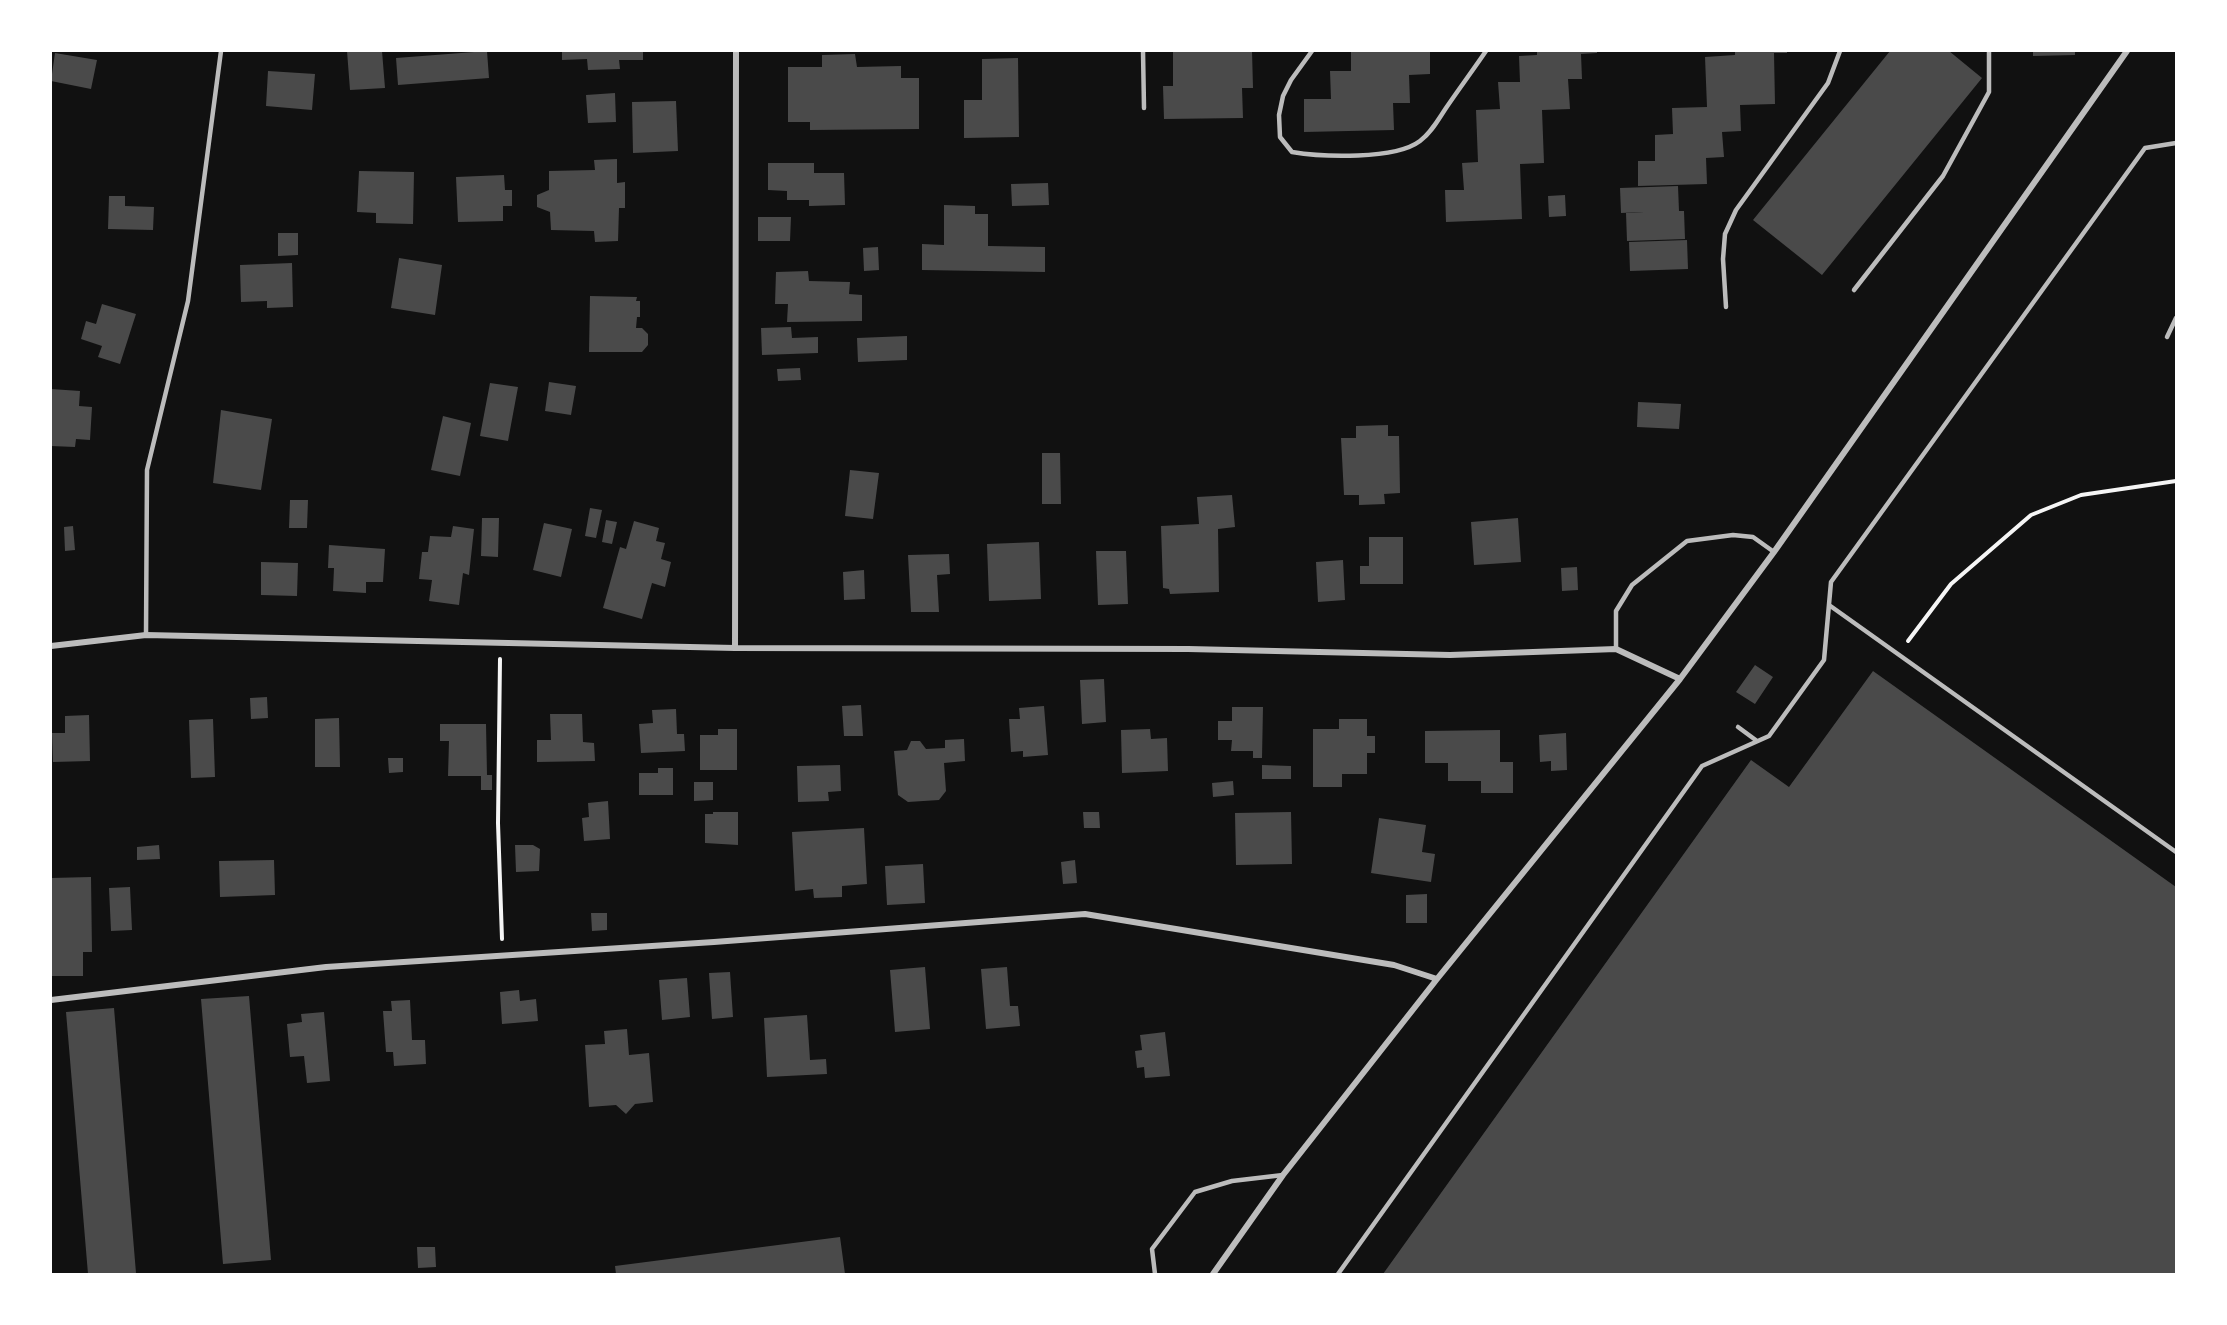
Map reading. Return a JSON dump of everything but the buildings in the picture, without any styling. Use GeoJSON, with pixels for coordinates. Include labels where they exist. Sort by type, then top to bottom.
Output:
{"type":"FeatureCollection","features":[{"type":"Feature","properties":{"kind":"street"},"geometry":{"type":"LineString","coordinates":[[735,648],[736,51]]}},
{"type":"Feature","properties":{"kind":"street"},"geometry":{"type":"LineString","coordinates":[[1213,1274],[1283,1175],[1437,979],[1680,679],[1774,552],[2127,51]]}},
{"type":"Feature","properties":{"kind":"street"},"geometry":{"type":"LineString","coordinates":[[51,646],[146,635],[735,648],[1176,649],[1450,655],[1616,649],[1680,679]]}},
{"type":"Feature","properties":{"kind":"street"},"geometry":{"type":"LineString","coordinates":[[51,1000],[326,967],[726,941],[1085,914],[1394,965],[1437,979]]}},
{"type":"Feature","properties":{"kind":"lane"},"geometry":{"type":"LineString","coordinates":[[146,635],[147,470],[188,301],[221,51]]}},
{"type":"Feature","properties":{"kind":"lane"},"geometry":{"type":"LineString","coordinates":[[1143,51],[1144,108]]}},
{"type":"Feature","properties":{"kind":"lane"},"geometry":{"type":"LineString","coordinates":[[1312,51],[1291,80],[1283,96],[1279,115],[1280,137],[1292,152],[1310,155],[1382,154],[1403,150],[1419,142],[1432,128],[1486,51]]}},
{"type":"Feature","properties":{"kind":"lane"},"geometry":{"type":"LineString","coordinates":[[1726,307],[1723,259],[1725,234],[1736,210],[1828,83],[1840,51]]}},
{"type":"Feature","properties":{"kind":"lane"},"geometry":{"type":"LineString","coordinates":[[1854,290],[1943,176],[1989,92],[1989,51]]}},
{"type":"Feature","properties":{"kind":"lane"},"geometry":{"type":"LineString","coordinates":[[1338,1274],[1702,766],[1769,736],[1824,660],[1831,582],[2145,148],[2176,143]]}},
{"type":"Feature","properties":{"kind":"lane"},"geometry":{"type":"LineString","coordinates":[[2168,337],[2176,318]]}},
{"type":"Feature","properties":{"kind":"lane"},"geometry":{"type":"LineString","coordinates":[[1616,649],[1616,611],[1632,585],[1688,541],[1733,535],[1753,537],[1774,552]]}},
{"type":"Feature","properties":{"kind":"lane"},"geometry":{"type":"LineString","coordinates":[[1829,605],[2176,852]]}},
{"type":"Feature","properties":{"kind":"lane"},"geometry":{"type":"LineString","coordinates":[[1738,728],[1757,741]]}},
{"type":"Feature","properties":{"kind":"lane"},"geometry":{"type":"LineString","coordinates":[[1155,1274],[1152,1249],[1195,1192],[1232,1181],[1283,1175]]}},
{"type":"Feature","properties":{"kind":"path"},"geometry":{"type":"LineString","coordinates":[[1898,654],[1951,584],[2031,515],[2081,495],[2176,481]]}},
{"type":"Feature","properties":{"kind":"path"},"geometry":{"type":"LineString","coordinates":[[500,643],[498,823],[502,940]]}}]}
